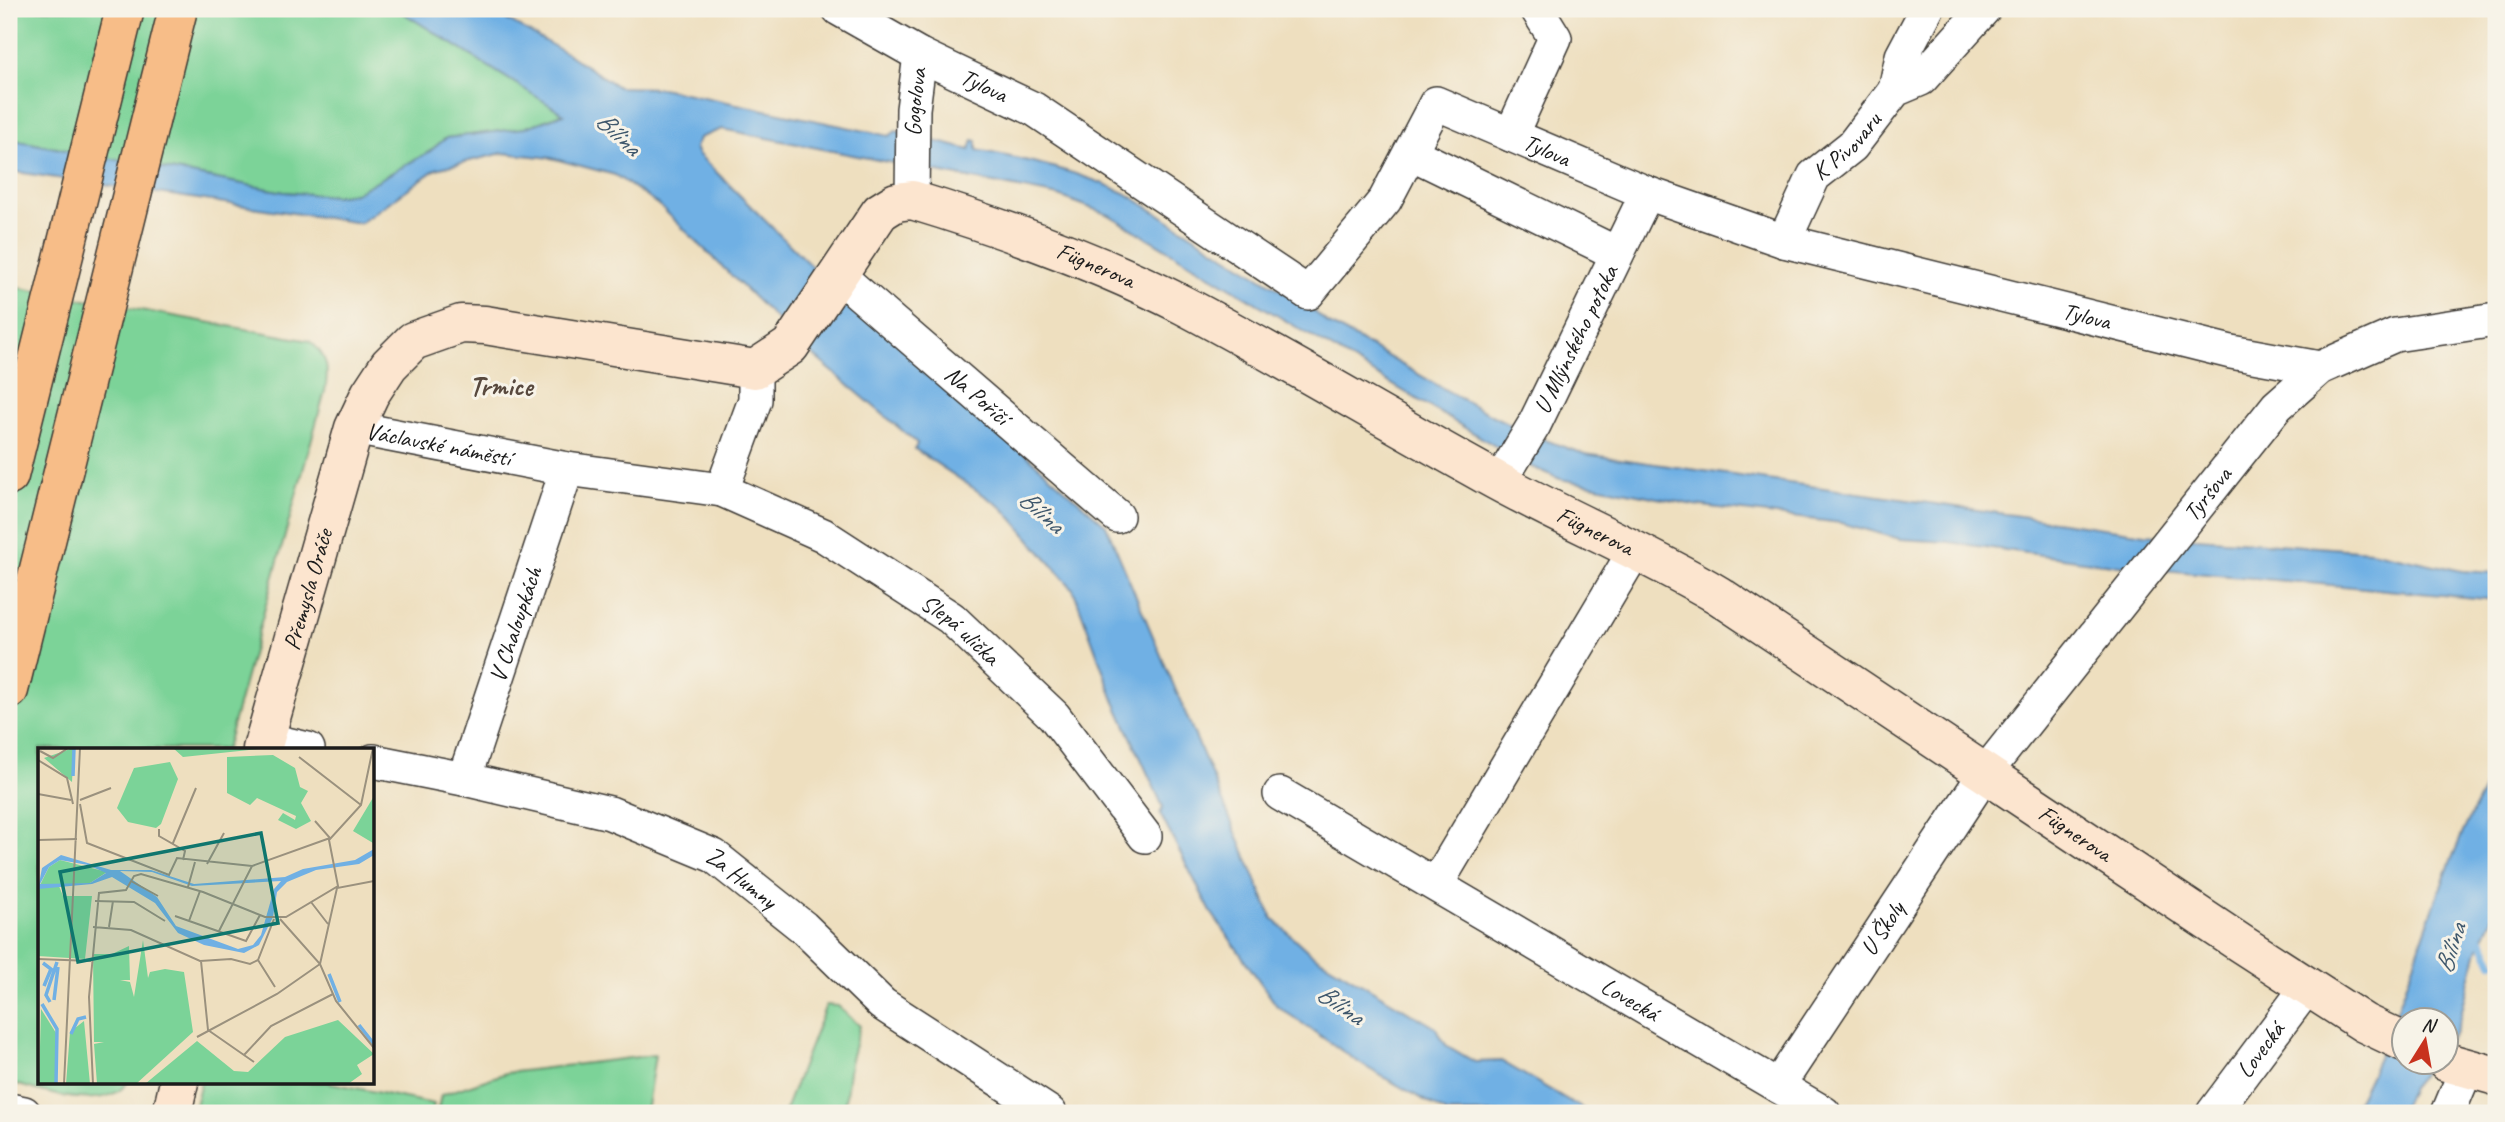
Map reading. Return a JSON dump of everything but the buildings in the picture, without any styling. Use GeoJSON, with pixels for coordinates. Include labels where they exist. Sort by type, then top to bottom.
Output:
{"type":"FeatureCollection","features":[{"type":"Feature","properties":{"kind":"highway"},"geometry":{"type":"LineString","coordinates":[[9,476],[125,9]]}},
{"type":"Feature","properties":{"kind":"highway"},"geometry":{"type":"LineString","coordinates":[[9,687],[178,9]]}},
{"type":"Feature","properties":{"kind":"main road"},"geometry":{"type":"LineString","coordinates":[[755,369],[790,346],[880,212],[912,188]]}},
{"type":"Feature","properties":{"kind":"main road","name":"Fügnerova"},"geometry":{"type":"LineString","coordinates":[[912,188],[1183,305],[1505,473],[1634,552],[1677,571],[1718,595],[2364,1023],[2390,1036]]}},
{"type":"Feature","properties":{"kind":"main road","name":"Václavské náměstí"},"geometry":{"type":"LineString","coordinates":[[354,428],[389,365],[414,341],[461,324],[485,325],[713,365],[755,369]]}},
{"type":"Feature","properties":{"kind":"main road","name":"Přemysla Oráče"},"geometry":{"type":"LineString","coordinates":[[263,744],[354,428]]}},
{"type":"Feature","properties":{"kind":"main road"},"geometry":{"type":"LineString","coordinates":[[172,1113],[179,1084]]}},
{"type":"Feature","properties":{"kind":"street","name":"Gogolova"},"geometry":{"type":"LineString","coordinates":[[839,9],[920,55],[913,109],[912,188]]}},
{"type":"Feature","properties":{"kind":"street"},"geometry":{"type":"LineString","coordinates":[[1511,135],[1555,38],[1537,9]]}},
{"type":"Feature","properties":{"kind":"street","name":"K Pivovaru"},"geometry":{"type":"LineString","coordinates":[[1784,240],[1814,176],[1852,146],[1895,90],[1902,56],[1927,9]]}},
{"type":"Feature","properties":{"kind":"street","name":"K Pivovaru"},"geometry":{"type":"LineString","coordinates":[[1895,90],[1922,79],[1984,9]]}},
{"type":"Feature","properties":{"kind":"street","name":"Tylova"},"geometry":{"type":"LineString","coordinates":[[920,55],[1034,109],[1308,293],[1385,200],[1436,103],[1647,193],[1784,240],[2231,352],[2320,368]]}},
{"type":"Feature","properties":{"kind":"street"},"geometry":{"type":"LineString","coordinates":[[1410,153],[1616,253]]}},
{"type":"Feature","properties":{"kind":"street","name":"U Mlýnského potoka"},"geometry":{"type":"LineString","coordinates":[[1505,473],[1534,425],[1647,193]]}},
{"type":"Feature","properties":{"kind":"street","name":"Na Poříčí"},"geometry":{"type":"LineString","coordinates":[[838,275],[1117,516]]}},
{"type":"Feature","properties":{"kind":"street","name":"Tyršova"},"geometry":{"type":"LineString","coordinates":[[1986,772],[2277,407],[2320,368],[2395,335],[2496,320]]}},
{"type":"Feature","properties":{"kind":"street"},"geometry":{"type":"LineString","coordinates":[[722,490],[755,400],[755,369]]}},
{"type":"Feature","properties":{"kind":"street","name":"Václavské náměstí"},"geometry":{"type":"LineString","coordinates":[[354,428],[567,470],[722,490]]}},
{"type":"Feature","properties":{"kind":"street","name":"V Chaloupkách"},"geometry":{"type":"LineString","coordinates":[[464,779],[567,470]]}},
{"type":"Feature","properties":{"kind":"street","name":"Slepá ulička"},"geometry":{"type":"LineString","coordinates":[[722,490],[823,535],[951,618],[1054,716],[1144,836]]}},
{"type":"Feature","properties":{"kind":"street"},"geometry":{"type":"LineString","coordinates":[[1437,883],[1634,552]]}},
{"type":"Feature","properties":{"kind":"street"},"geometry":{"type":"LineString","coordinates":[[263,744],[299,748]]}},
{"type":"Feature","properties":{"kind":"street","name":"Za Humny"},"geometry":{"type":"LineString","coordinates":[[374,761],[610,813],[714,856],[803,927],[882,1004],[1050,1113]]}},
{"type":"Feature","properties":{"kind":"street","name":"U Školy"},"geometry":{"type":"LineString","coordinates":[[1778,1086],[1986,772]]}},
{"type":"Feature","properties":{"kind":"street","name":"Lovecká"},"geometry":{"type":"LineString","coordinates":[[1280,794],[1437,883],[1824,1113]]}},
{"type":"Feature","properties":{"kind":"street","name":"Lovecká"},"geometry":{"type":"LineString","coordinates":[[2213,1113],[2308,986]]}},
{"type":"Feature","properties":{"kind":"street"},"geometry":{"type":"LineString","coordinates":[[2448,1113],[2469,1069]]}},
{"type":"Feature","properties":{"kind":"street"},"geometry":{"type":"LineString","coordinates":[[9,1110],[24,1113]]}},
{"type":"Feature","properties":{"kind":"green space"},"geometry":{"type":"Polygon","coordinates":[[[9,9],[397,9],[565,113],[524,128],[446,138],[429,152],[355,193],[335,196],[284,192],[9,139],[9,9]]]}},
{"type":"Feature","properties":{"kind":"green space"},"geometry":{"type":"Polygon","coordinates":[[[9,286],[310,341],[321,352],[326,363],[325,391],[226,748],[38,748],[38,1084],[126,1084],[118,1092],[104,1097],[88,1098],[54,1094],[9,1082],[9,286]]]}},
{"type":"Feature","properties":{"kind":"green space"},"geometry":{"type":"Polygon","coordinates":[[[826,1005],[838,1006],[860,1026],[850,1063],[844,1113],[784,1113],[826,1005]]]}},
{"type":"Feature","properties":{"kind":"green space"},"geometry":{"type":"Polygon","coordinates":[[[655,1055],[646,1113],[437,1113],[441,1095],[506,1073],[655,1055]]]}},
{"type":"Feature","properties":{"kind":"green space"},"geometry":{"type":"Polygon","coordinates":[[[200,1084],[337,1084],[434,1104],[432,1113],[193,1113],[200,1084]]]}},
{"type":"Feature","properties":{"kind":"water","name":"Bílina"},"geometry":{"type":"Polygon","coordinates":[[[397,9],[494,9],[507,20],[568,54],[618,87],[661,88],[889,136],[896,131],[970,150],[973,140],[977,141],[977,150],[1034,162],[1089,178],[1125,193],[1314,311],[1327,323],[1485,412],[1551,442],[1585,454],[2145,534],[2371,551],[2462,571],[2496,573],[2496,600],[2119,566],[1949,542],[1900,539],[1841,523],[1694,505],[1560,479],[1527,465],[1109,215],[1059,196],[722,129],[699,138],[695,148],[698,154],[812,267],[1106,525],[1272,918],[1310,953],[1436,1028],[1446,1045],[1475,1062],[1501,1061],[1590,1113],[1447,1113],[1364,1066],[1277,1006],[1211,912],[1160,814],[1163,807],[1114,700],[1073,589],[1003,508],[915,449],[917,443],[813,355],[660,206],[615,175],[551,158],[503,153],[436,169],[360,223],[9,171],[9,139],[284,192],[335,196],[355,193],[429,152],[446,138],[524,128],[564,114],[397,9]]]}},
{"type":"Feature","properties":{"kind":"water","name":"Bílina"},"geometry":{"type":"Polygon","coordinates":[[[2496,768],[2496,910],[2478,950],[2460,1017],[2460,1006],[2398,1006],[2454,852],[2496,768]]]}},
{"type":"Feature","properties":{"kind":"water"},"geometry":{"type":"Polygon","coordinates":[[[2390,1028],[2390,1076],[2421,1076],[2411,1088],[2399,1113],[2351,1113],[2390,1028]]]}},
{"type":"Feature","properties":{"kind":"waterway","name":"Bílina"},"geometry":{"type":"LineString","coordinates":[[2478,934],[2493,962]]}},
{"type":"Feature","properties":{"kind":"district","name":"Trmice"},"geometry":{"type":"Point","coordinates":[501,385]}}]}
